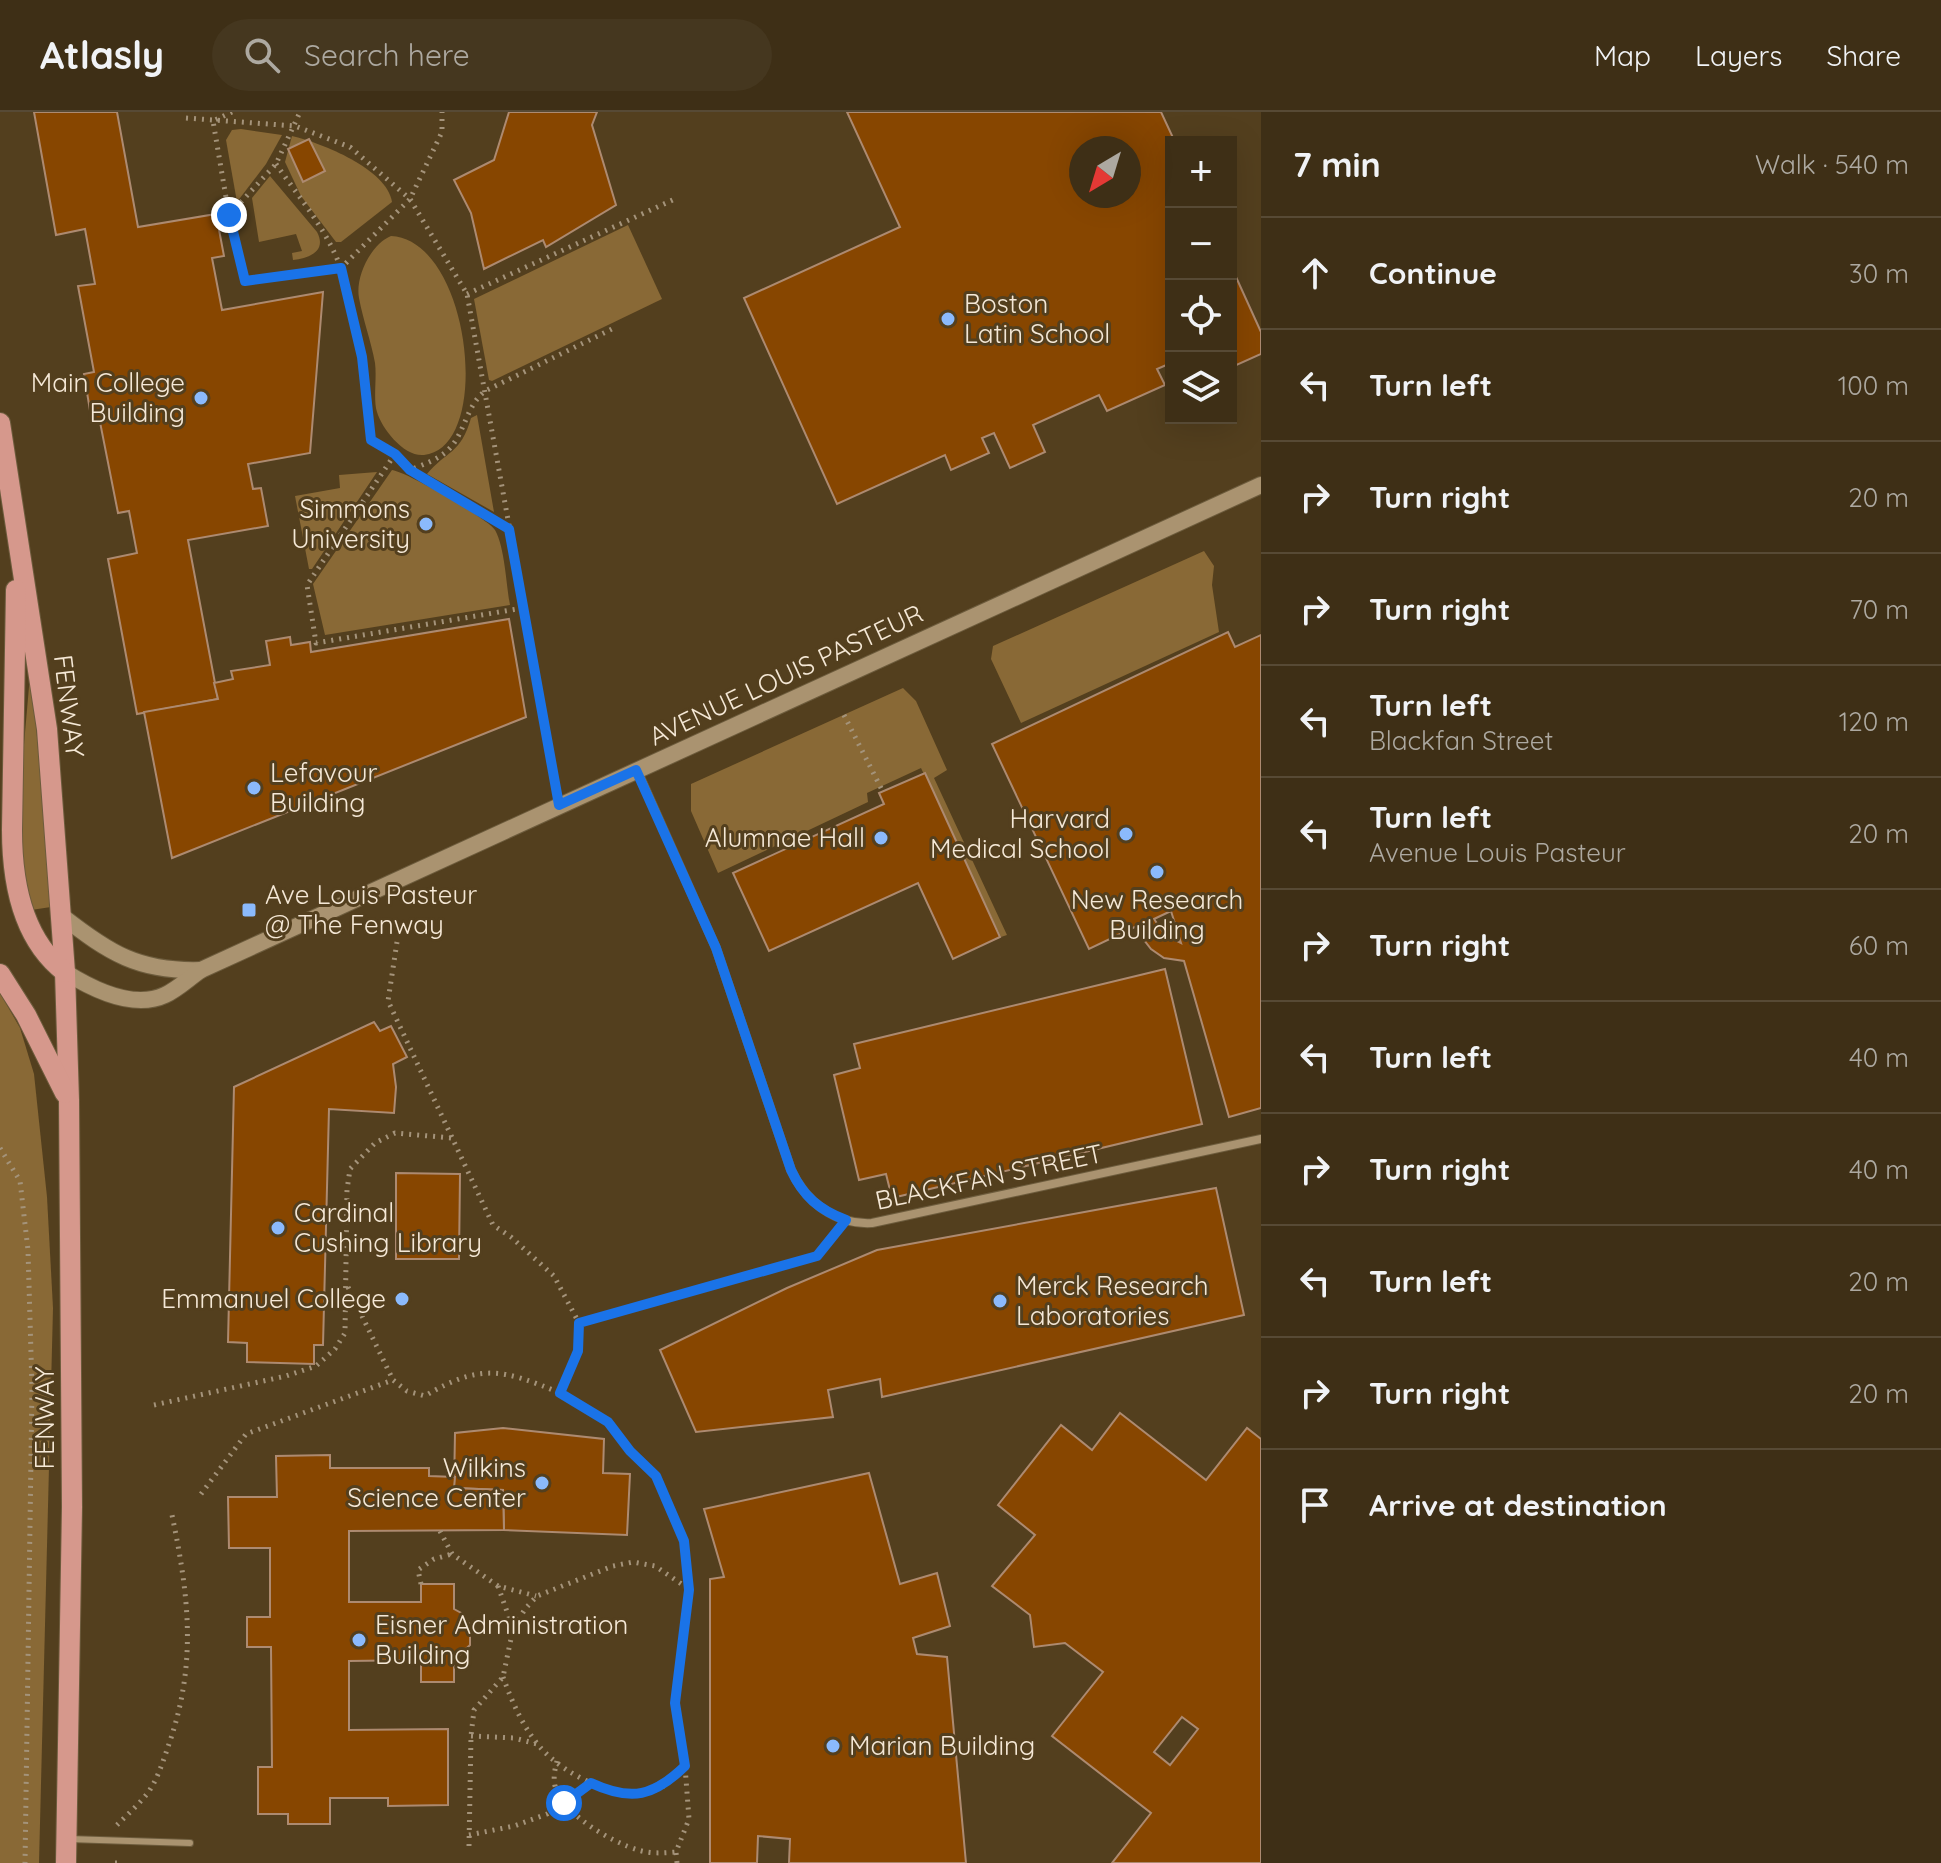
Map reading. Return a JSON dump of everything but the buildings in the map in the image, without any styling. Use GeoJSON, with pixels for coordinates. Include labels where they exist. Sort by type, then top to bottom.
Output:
{"type":"FeatureCollection","features":[{"type":"Feature","properties":{"kind":"main road","name":"FENWAY"},"geometry":{"type":"LineString","coordinates":[[0,423],[47,729],[65,972],[72,1520],[66,1863]]}},
{"type":"Feature","properties":{"kind":"main road","name":"AVENUE LOUIS PASTEUR"},"geometry":{"type":"LineString","coordinates":[[65,972],[92,988],[110,994],[143,999],[169,993],[201,970],[1261,485]]}},
{"type":"Feature","properties":{"kind":"main road","name":"FENWAY"},"geometry":{"type":"LineString","coordinates":[[17,542],[14,869],[30,929],[47,957],[65,972]]}},
{"type":"Feature","properties":{"kind":"main road"},"geometry":{"type":"LineString","coordinates":[[0,715],[15,660]]}},
{"type":"Feature","properties":{"kind":"main road","name":"AVENUE LOUIS PASTEUR"},"geometry":{"type":"LineString","coordinates":[[62,916],[99,945],[119,956],[158,968],[201,970]]}},
{"type":"Feature","properties":{"kind":"main road"},"geometry":{"type":"LineString","coordinates":[[0,974],[26,1015],[69,1100]]}},
{"type":"Feature","properties":{"kind":"street","name":"BLACKFAN STREET"},"geometry":{"type":"LineString","coordinates":[[636,770],[716,948],[791,1170],[796,1182],[814,1204],[846,1220],[872,1223],[1261,1139]]}},
{"type":"Feature","properties":{"kind":"lane"},"geometry":{"type":"LineString","coordinates":[[67,1839],[190,1843]]}},
{"type":"Feature","properties":{"kind":"path"},"geometry":{"type":"LineString","coordinates":[[213,121],[232,112]]}},
{"type":"Feature","properties":{"kind":"path"},"geometry":{"type":"LineString","coordinates":[[229,215],[276,164],[300,112]]}},
{"type":"Feature","properties":{"kind":"path"},"geometry":{"type":"LineString","coordinates":[[213,121],[229,215],[245,281],[341,268],[410,199],[442,132],[442,112]]}},
{"type":"Feature","properties":{"kind":"path"},"geometry":{"type":"LineString","coordinates":[[186,118],[295,126],[350,147],[410,199],[467,294],[559,805]]}},
{"type":"Feature","properties":{"kind":"path"},"geometry":{"type":"LineString","coordinates":[[276,164],[322,233],[341,268],[362,357],[371,440],[395,454],[410,470],[509,529]]}},
{"type":"Feature","properties":{"kind":"path"},"geometry":{"type":"LineString","coordinates":[[467,294],[677,198]]}},
{"type":"Feature","properties":{"kind":"path"},"geometry":{"type":"LineString","coordinates":[[410,470],[432,461],[451,447],[473,400],[485,391],[616,327]]}},
{"type":"Feature","properties":{"kind":"path"},"geometry":{"type":"LineString","coordinates":[[395,454],[307,585],[316,643],[524,608]]}},
{"type":"Feature","properties":{"kind":"path"},"geometry":{"type":"LineString","coordinates":[[844,715],[882,790]]}},
{"type":"Feature","properties":{"kind":"path"},"geometry":{"type":"LineString","coordinates":[[397,942],[388,1001],[493,1225],[554,1276],[579,1323],[578,1351],[560,1393]]}},
{"type":"Feature","properties":{"kind":"path"},"geometry":{"type":"LineString","coordinates":[[154,1405],[286,1376],[316,1366],[335,1349],[345,1333],[350,1169],[375,1143],[395,1133],[452,1138]]}},
{"type":"Feature","properties":{"kind":"path","name":"FENWAY"},"geometry":{"type":"LineString","coordinates":[[0,1148],[20,1181],[28,1250],[32,1388],[25,1863]]}},
{"type":"Feature","properties":{"kind":"path"},"geometry":{"type":"LineString","coordinates":[[579,1323],[817,1256],[846,1220]]}},
{"type":"Feature","properties":{"kind":"path"},"geometry":{"type":"LineString","coordinates":[[346,1284],[393,1380],[407,1391],[425,1396],[448,1382],[480,1372],[522,1377],[560,1393],[608,1422],[630,1451],[656,1476],[684,1541],[689,1590],[675,1703],[689,1819],[676,1852],[677,1863]]}},
{"type":"Feature","properties":{"kind":"path"},"geometry":{"type":"LineString","coordinates":[[201,1494],[246,1434],[393,1380]]}},
{"type":"Feature","properties":{"kind":"path"},"geometry":{"type":"LineString","coordinates":[[117,1825],[146,1794],[159,1772],[182,1706],[189,1641],[180,1555],[172,1515]]}},
{"type":"Feature","properties":{"kind":"path"},"geometry":{"type":"LineString","coordinates":[[440,1531],[452,1554],[498,1586],[537,1596]]}},
{"type":"Feature","properties":{"kind":"path"},"geometry":{"type":"LineString","coordinates":[[421,1584],[418,1570],[434,1559],[452,1554]]}},
{"type":"Feature","properties":{"kind":"path"},"geometry":{"type":"LineString","coordinates":[[469,1846],[474,1710],[503,1677],[513,1629],[525,1609],[537,1596],[613,1566],[633,1562],[655,1566],[689,1590]]}},
{"type":"Feature","properties":{"kind":"path"},"geometry":{"type":"LineString","coordinates":[[498,1586],[513,1629]]}},
{"type":"Feature","properties":{"kind":"path"},"geometry":{"type":"LineString","coordinates":[[503,1677],[517,1711],[538,1744],[557,1761],[591,1783],[625,1794],[645,1792],[662,1787],[685,1766]]}},
{"type":"Feature","properties":{"kind":"path"},"geometry":{"type":"LineString","coordinates":[[471,1736],[514,1738],[538,1744]]}},
{"type":"Feature","properties":{"kind":"path"},"geometry":{"type":"LineString","coordinates":[[557,1761],[554,1776],[556,1789],[564,1803],[595,1829],[641,1851],[660,1854],[676,1852]]}},
{"type":"Feature","properties":{"kind":"path"},"geometry":{"type":"LineString","coordinates":[[469,1835],[514,1826],[547,1814],[591,1783]]}},
{"type":"Feature","properties":{"kind":"shaded area"},"geometry":{"type":"Polygon","coordinates":[[[232,130],[282,135],[266,164],[237,202],[226,140],[232,130]]]}},
{"type":"Feature","properties":{"kind":"shaded area"},"geometry":{"type":"Polygon","coordinates":[[[292,136],[336,151],[366,168],[387,190],[392,202],[341,242],[336,242],[301,196],[285,162],[292,136]]]}},
{"type":"Feature","properties":{"kind":"shaded area"},"geometry":{"type":"Polygon","coordinates":[[[270,176],[317,232],[320,244],[311,255],[293,260],[292,253],[302,251],[296,234],[259,242],[252,198],[270,176]]]}},
{"type":"Feature","properties":{"kind":"shaded area"},"geometry":{"type":"Polygon","coordinates":[[[628,225],[662,299],[489,380],[474,299],[628,225]]]}},
{"type":"Feature","properties":{"kind":"shaded area"},"geometry":{"type":"Polygon","coordinates":[[[391,236],[418,246],[440,271],[455,305],[464,344],[465,384],[460,418],[446,444],[424,455],[402,447],[389,434],[377,412],[375,363],[359,298],[358,290],[366,262],[377,246],[391,236]]]}},
{"type":"Feature","properties":{"kind":"shaded area"},"geometry":{"type":"Polygon","coordinates":[[[477,415],[494,512],[427,474],[458,445],[471,418],[477,415]]]}},
{"type":"Feature","properties":{"kind":"shaded area"},"geometry":{"type":"Polygon","coordinates":[[[392,470],[446,496],[495,530],[503,556],[510,605],[325,635],[313,584],[392,470]]]}},
{"type":"Feature","properties":{"kind":"shaded area"},"geometry":{"type":"Polygon","coordinates":[[[377,472],[312,569],[309,569],[295,496],[340,488],[339,475],[377,472]]]}},
{"type":"Feature","properties":{"kind":"shaded area"},"geometry":{"type":"Polygon","coordinates":[[[1204,551],[1214,566],[1212,585],[1219,632],[1021,723],[991,659],[993,646],[1204,551]]]}},
{"type":"Feature","properties":{"kind":"shaded area"},"geometry":{"type":"Polygon","coordinates":[[[31,664],[51,907],[31,910],[20,863],[20,790],[31,664]]]}},
{"type":"Feature","properties":{"kind":"shaded area"},"geometry":{"type":"Polygon","coordinates":[[[903,688],[916,701],[947,770],[934,778],[1007,935],[1001,937],[921,768],[867,793],[868,802],[718,873],[691,811],[691,784],[903,688]]]}},
{"type":"Feature","properties":{"kind":"shaded area"},"geometry":{"type":"Polygon","coordinates":[[[0,993],[20,1028],[34,1074],[47,1197],[53,1308],[39,1863],[0,1863],[0,993]]]}},
{"type":"Feature","properties":{"kind":"place","name":"Boston Latin School"},"geometry":{"type":"Point","coordinates":[948,319]}},
{"type":"Feature","properties":{"kind":"place","name":"Main College Building"},"geometry":{"type":"Point","coordinates":[201,398]}},
{"type":"Feature","properties":{"kind":"place","name":"Simmons University"},"geometry":{"type":"Point","coordinates":[426,524]}},
{"type":"Feature","properties":{"kind":"place","name":"Lefavour Building"},"geometry":{"type":"Point","coordinates":[254,788]}},
{"type":"Feature","properties":{"kind":"place","name":"Harvard Medical School"},"geometry":{"type":"Point","coordinates":[1126,834]}},
{"type":"Feature","properties":{"kind":"place","name":"Alumnae Hall"},"geometry":{"type":"Point","coordinates":[881,838]}},
{"type":"Feature","properties":{"kind":"place","name":"New Research Building"},"geometry":{"type":"Point","coordinates":[1157,872]}},
{"type":"Feature","properties":{"kind":"place","name":"Ave Louis Pasteur @ The Fenway"},"geometry":{"type":"Point","coordinates":[249,910]}},
{"type":"Feature","properties":{"kind":"place","name":"Cardinal Cushing Library"},"geometry":{"type":"Point","coordinates":[278,1228]}},
{"type":"Feature","properties":{"kind":"place","name":"Emmanuel College"},"geometry":{"type":"Point","coordinates":[402,1299]}},
{"type":"Feature","properties":{"kind":"place","name":"Merck Research Laboratories"},"geometry":{"type":"Point","coordinates":[1000,1301]}},
{"type":"Feature","properties":{"kind":"place","name":"Wilkins Science Center"},"geometry":{"type":"Point","coordinates":[542,1483]}},
{"type":"Feature","properties":{"kind":"place","name":"Eisner Administration Building"},"geometry":{"type":"Point","coordinates":[359,1640]}},
{"type":"Feature","properties":{"kind":"place","name":"Marian Building"},"geometry":{"type":"Point","coordinates":[833,1746]}},
{"type":"Feature","properties":{"kind":"route"},"geometry":{"type":"LineString","coordinates":[[229,215],[245,281],[341,268],[362,357],[371,440],[395,454],[410,470],[509,529],[559,805],[636,770],[716,948],[775,1128],[796,1182],[814,1204],[846,1220],[817,1256],[579,1323],[578,1351],[560,1393],[608,1422],[630,1451],[656,1476],[684,1541],[689,1590],[675,1703],[685,1766],[662,1787],[625,1794],[591,1783],[564,1803]]}}]}
